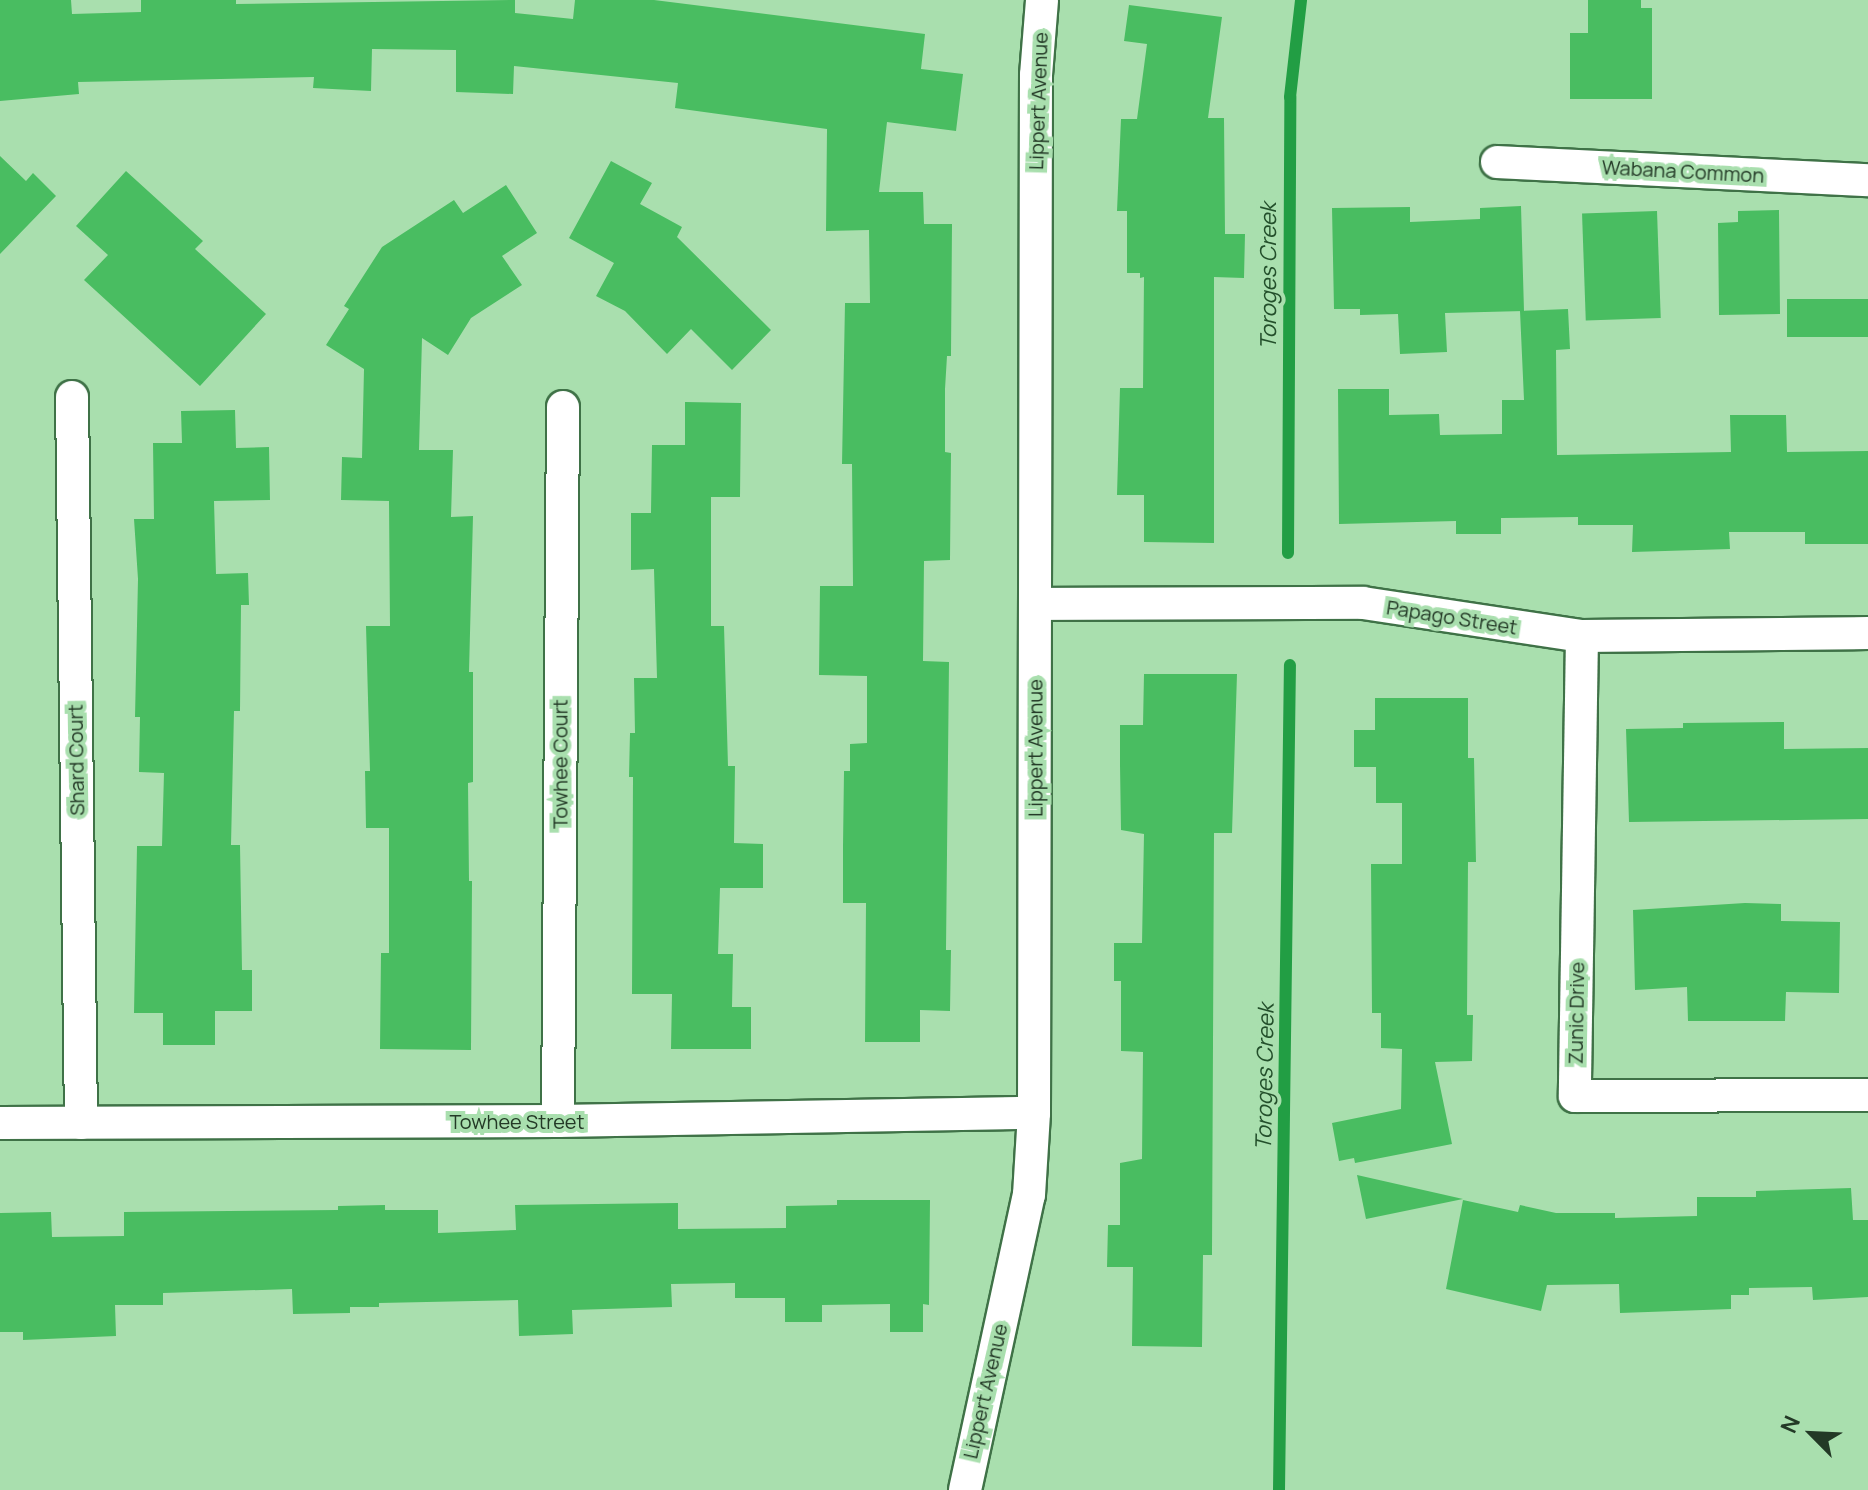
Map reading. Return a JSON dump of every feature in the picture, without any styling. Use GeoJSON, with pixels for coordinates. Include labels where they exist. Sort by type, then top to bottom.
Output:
{"type":"FeatureCollection","features":[{"type":"Feature","properties":{"kind":"street","name":"Lippert Avenue"},"geometry":{"type":"LineString","coordinates":[[965,1490],[1029,1195],[1034,1113],[1036,75],[1042,0]]}},
{"type":"Feature","properties":{"kind":"street","name":"Wabana Common"},"geometry":{"type":"LineString","coordinates":[[1497,162],[1868,180]]}},
{"type":"Feature","properties":{"kind":"street","name":"Shard Court"},"geometry":{"type":"LineString","coordinates":[[72,397],[81,1123]]}},
{"type":"Feature","properties":{"kind":"street","name":"Towhee Court"},"geometry":{"type":"LineString","coordinates":[[558,1121],[563,407]]}},
{"type":"Feature","properties":{"kind":"street","name":"Papago Street"},"geometry":{"type":"LineString","coordinates":[[1036,604],[1363,603],[1582,636],[1868,633]]}},
{"type":"Feature","properties":{"kind":"street","name":"Zunic Drive"},"geometry":{"type":"LineString","coordinates":[[1582,636],[1575,1096],[1868,1095]]}},
{"type":"Feature","properties":{"kind":"street","name":"Towhee Street"},"geometry":{"type":"LineString","coordinates":[[0,1123],[558,1121],[1034,1113]]}},
{"type":"Feature","properties":{"kind":"building"},"geometry":{"type":"Polygon","coordinates":[[[0,0],[71,0],[72,14],[141,12],[141,0],[236,0],[236,4],[515,0],[515,13],[573,19],[575,0],[654,0],[925,34],[921,69],[963,74],[956,131],[887,122],[879,192],[923,192],[924,224],[952,224],[951,356],[947,356],[945,389],[945,452],[951,453],[950,560],[924,561],[923,661],[949,662],[946,950],[951,950],[950,1011],[920,1010],[920,1042],[865,1042],[866,903],[843,903],[843,846],[844,771],[850,771],[850,744],[867,743],[867,676],[819,675],[820,586],[853,586],[852,464],[842,464],[845,303],[870,303],[869,230],[826,231],[827,129],[675,108],[678,83],[514,66],[513,94],[456,92],[456,50],[372,49],[371,91],[313,88],[314,77],[78,82],[79,94],[0,101],[0,0]]]}},
{"type":"Feature","properties":{"kind":"building"},"geometry":{"type":"Polygon","coordinates":[[[1588,0],[1641,0],[1641,8],[1652,8],[1652,99],[1570,99],[1570,33],[1588,33],[1588,0]]]}},
{"type":"Feature","properties":{"kind":"building"},"geometry":{"type":"Polygon","coordinates":[[[1129,5],[1222,17],[1208,118],[1224,118],[1225,234],[1245,234],[1244,278],[1214,277],[1214,543],[1144,542],[1144,495],[1117,495],[1120,388],[1143,388],[1144,277],[1140,278],[1140,273],[1127,273],[1127,211],[1117,211],[1121,119],[1137,119],[1147,44],[1124,41],[1129,5]]]}},
{"type":"Feature","properties":{"kind":"building"},"geometry":{"type":"Polygon","coordinates":[[[0,156],[26,181],[33,173],[56,196],[0,254],[0,156]]]}},
{"type":"Feature","properties":{"kind":"building"},"geometry":{"type":"Polygon","coordinates":[[[611,161],[652,183],[640,204],[682,227],[677,237],[771,330],[732,370],[691,329],[667,354],[625,311],[596,296],[614,263],[569,238],[611,161]]]}},
{"type":"Feature","properties":{"kind":"building"},"geometry":{"type":"Polygon","coordinates":[[[126,171],[203,241],[195,249],[266,314],[200,386],[84,280],[108,255],[76,226],[126,171]]]}},
{"type":"Feature","properties":{"kind":"building"},"geometry":{"type":"Polygon","coordinates":[[[506,185],[537,233],[502,256],[522,285],[471,318],[448,355],[422,338],[419,450],[453,450],[451,517],[473,516],[469,672],[473,672],[473,782],[468,783],[469,881],[472,881],[471,1050],[380,1049],[381,953],[389,953],[389,828],[366,828],[365,771],[370,771],[366,626],[390,626],[389,501],[341,500],[342,457],[362,458],[364,369],[326,345],[349,309],[344,306],[382,247],[454,200],[463,213],[506,185]]]}},
{"type":"Feature","properties":{"kind":"building"},"geometry":{"type":"Polygon","coordinates":[[[1521,206],[1524,311],[1445,313],[1447,352],[1400,354],[1398,314],[1360,315],[1360,309],[1334,309],[1332,208],[1410,207],[1410,222],[1480,219],[1480,208],[1521,206]]]}},
{"type":"Feature","properties":{"kind":"building"},"geometry":{"type":"Polygon","coordinates":[[[1779,210],[1780,314],[1719,315],[1718,223],[1738,222],[1738,211],[1779,210]]]}},
{"type":"Feature","properties":{"kind":"building"},"geometry":{"type":"Polygon","coordinates":[[[1657,211],[1661,318],[1586,321],[1582,214],[1657,211]]]}},
{"type":"Feature","properties":{"kind":"building"},"geometry":{"type":"Polygon","coordinates":[[[1787,299],[1868,299],[1868,337],[1787,337],[1787,299]]]}},
{"type":"Feature","properties":{"kind":"building"},"geometry":{"type":"Polygon","coordinates":[[[1568,309],[1570,349],[1556,350],[1557,455],[1731,452],[1730,415],[1786,415],[1787,452],[1868,451],[1868,544],[1805,544],[1805,532],[1729,532],[1730,549],[1632,552],[1633,525],[1578,525],[1578,517],[1501,518],[1501,534],[1456,534],[1456,521],[1339,524],[1338,389],[1389,389],[1389,415],[1439,414],[1440,435],[1502,434],[1502,400],[1524,400],[1520,311],[1568,309]]]}},
{"type":"Feature","properties":{"kind":"building"},"geometry":{"type":"Polygon","coordinates":[[[685,402],[741,403],[740,497],[711,497],[711,626],[724,626],[728,766],[735,766],[734,843],[763,844],[763,888],[720,888],[718,954],[733,954],[732,1007],[751,1007],[751,1049],[671,1049],[672,994],[632,994],[633,777],[629,777],[630,733],[635,733],[634,678],[657,678],[654,569],[631,570],[631,513],[651,513],[652,445],[685,445],[685,402]]]}},
{"type":"Feature","properties":{"kind":"building"},"geometry":{"type":"Polygon","coordinates":[[[235,410],[236,448],[269,447],[270,500],[214,501],[216,574],[248,573],[249,605],[241,605],[240,711],[234,711],[231,845],[240,845],[242,970],[252,970],[252,1011],[215,1011],[215,1045],[163,1045],[163,1013],[134,1013],[137,846],[162,846],[164,773],[139,772],[140,717],[135,717],[138,579],[134,519],[154,519],[153,443],[182,443],[181,411],[235,410]]]}},
{"type":"Feature","properties":{"kind":"building"},"geometry":{"type":"Polygon","coordinates":[[[1144,674],[1237,674],[1232,833],[1214,833],[1212,1255],[1203,1255],[1202,1347],[1132,1346],[1133,1267],[1107,1267],[1108,1225],[1120,1225],[1120,1163],[1142,1159],[1143,1052],[1121,1051],[1121,981],[1114,981],[1114,943],[1142,943],[1144,834],[1121,830],[1120,725],[1143,725],[1144,674]]]}},
{"type":"Feature","properties":{"kind":"building"},"geometry":{"type":"Polygon","coordinates":[[[1375,698],[1468,698],[1468,758],[1474,758],[1476,862],[1468,862],[1467,1015],[1473,1015],[1472,1061],[1435,1062],[1452,1144],[1355,1163],[1354,1158],[1339,1161],[1332,1123],[1401,1109],[1402,1049],[1381,1048],[1381,1013],[1372,1013],[1371,864],[1402,864],[1402,803],[1376,803],[1376,767],[1354,767],[1354,730],[1375,730],[1375,698]]]}},
{"type":"Feature","properties":{"kind":"building"},"geometry":{"type":"Polygon","coordinates":[[[1784,722],[1784,749],[1868,748],[1868,819],[1629,822],[1626,729],[1683,728],[1683,723],[1784,722]]]}},
{"type":"Feature","properties":{"kind":"building"},"geometry":{"type":"Polygon","coordinates":[[[1745,903],[1781,904],[1781,921],[1840,922],[1839,993],[1786,992],[1785,1021],[1688,1021],[1687,987],[1635,990],[1633,910],[1745,903]]]}},
{"type":"Feature","properties":{"kind":"building"},"geometry":{"type":"Polygon","coordinates":[[[1357,1175],[1463,1199],[1366,1219],[1357,1175]]]}},
{"type":"Feature","properties":{"kind":"building"},"geometry":{"type":"Polygon","coordinates":[[[1851,1188],[1853,1220],[1868,1220],[1868,1297],[1813,1300],[1812,1287],[1749,1288],[1749,1295],[1731,1295],[1731,1309],[1620,1313],[1619,1284],[1547,1285],[1541,1311],[1446,1289],[1463,1200],[1518,1212],[1520,1205],[1556,1213],[1615,1213],[1615,1218],[1697,1216],[1697,1197],[1756,1197],[1756,1191],[1851,1188]]]}},
{"type":"Feature","properties":{"kind":"building"},"geometry":{"type":"Polygon","coordinates":[[[837,1200],[930,1200],[929,1305],[923,1304],[923,1332],[890,1332],[890,1304],[822,1305],[822,1322],[785,1322],[785,1298],[735,1298],[735,1283],[671,1284],[672,1307],[572,1310],[573,1334],[519,1336],[518,1300],[379,1303],[379,1307],[350,1307],[350,1313],[293,1314],[292,1289],[163,1293],[163,1305],[115,1305],[116,1336],[23,1340],[23,1332],[0,1332],[0,1213],[51,1212],[52,1237],[124,1236],[124,1212],[338,1210],[338,1206],[385,1205],[385,1210],[438,1210],[438,1233],[516,1230],[515,1205],[678,1203],[678,1229],[786,1228],[786,1206],[837,1205],[837,1200]]]}},
{"type":"Feature","properties":{"kind":"waterway","name":"Toroges Creek"},"geometry":{"type":"LineString","coordinates":[[1288,553],[1290,97],[1301,0]]}},
{"type":"Feature","properties":{"kind":"waterway","name":"Toroges Creek"},"geometry":{"type":"LineString","coordinates":[[1279,1490],[1290,665]]}}]}
